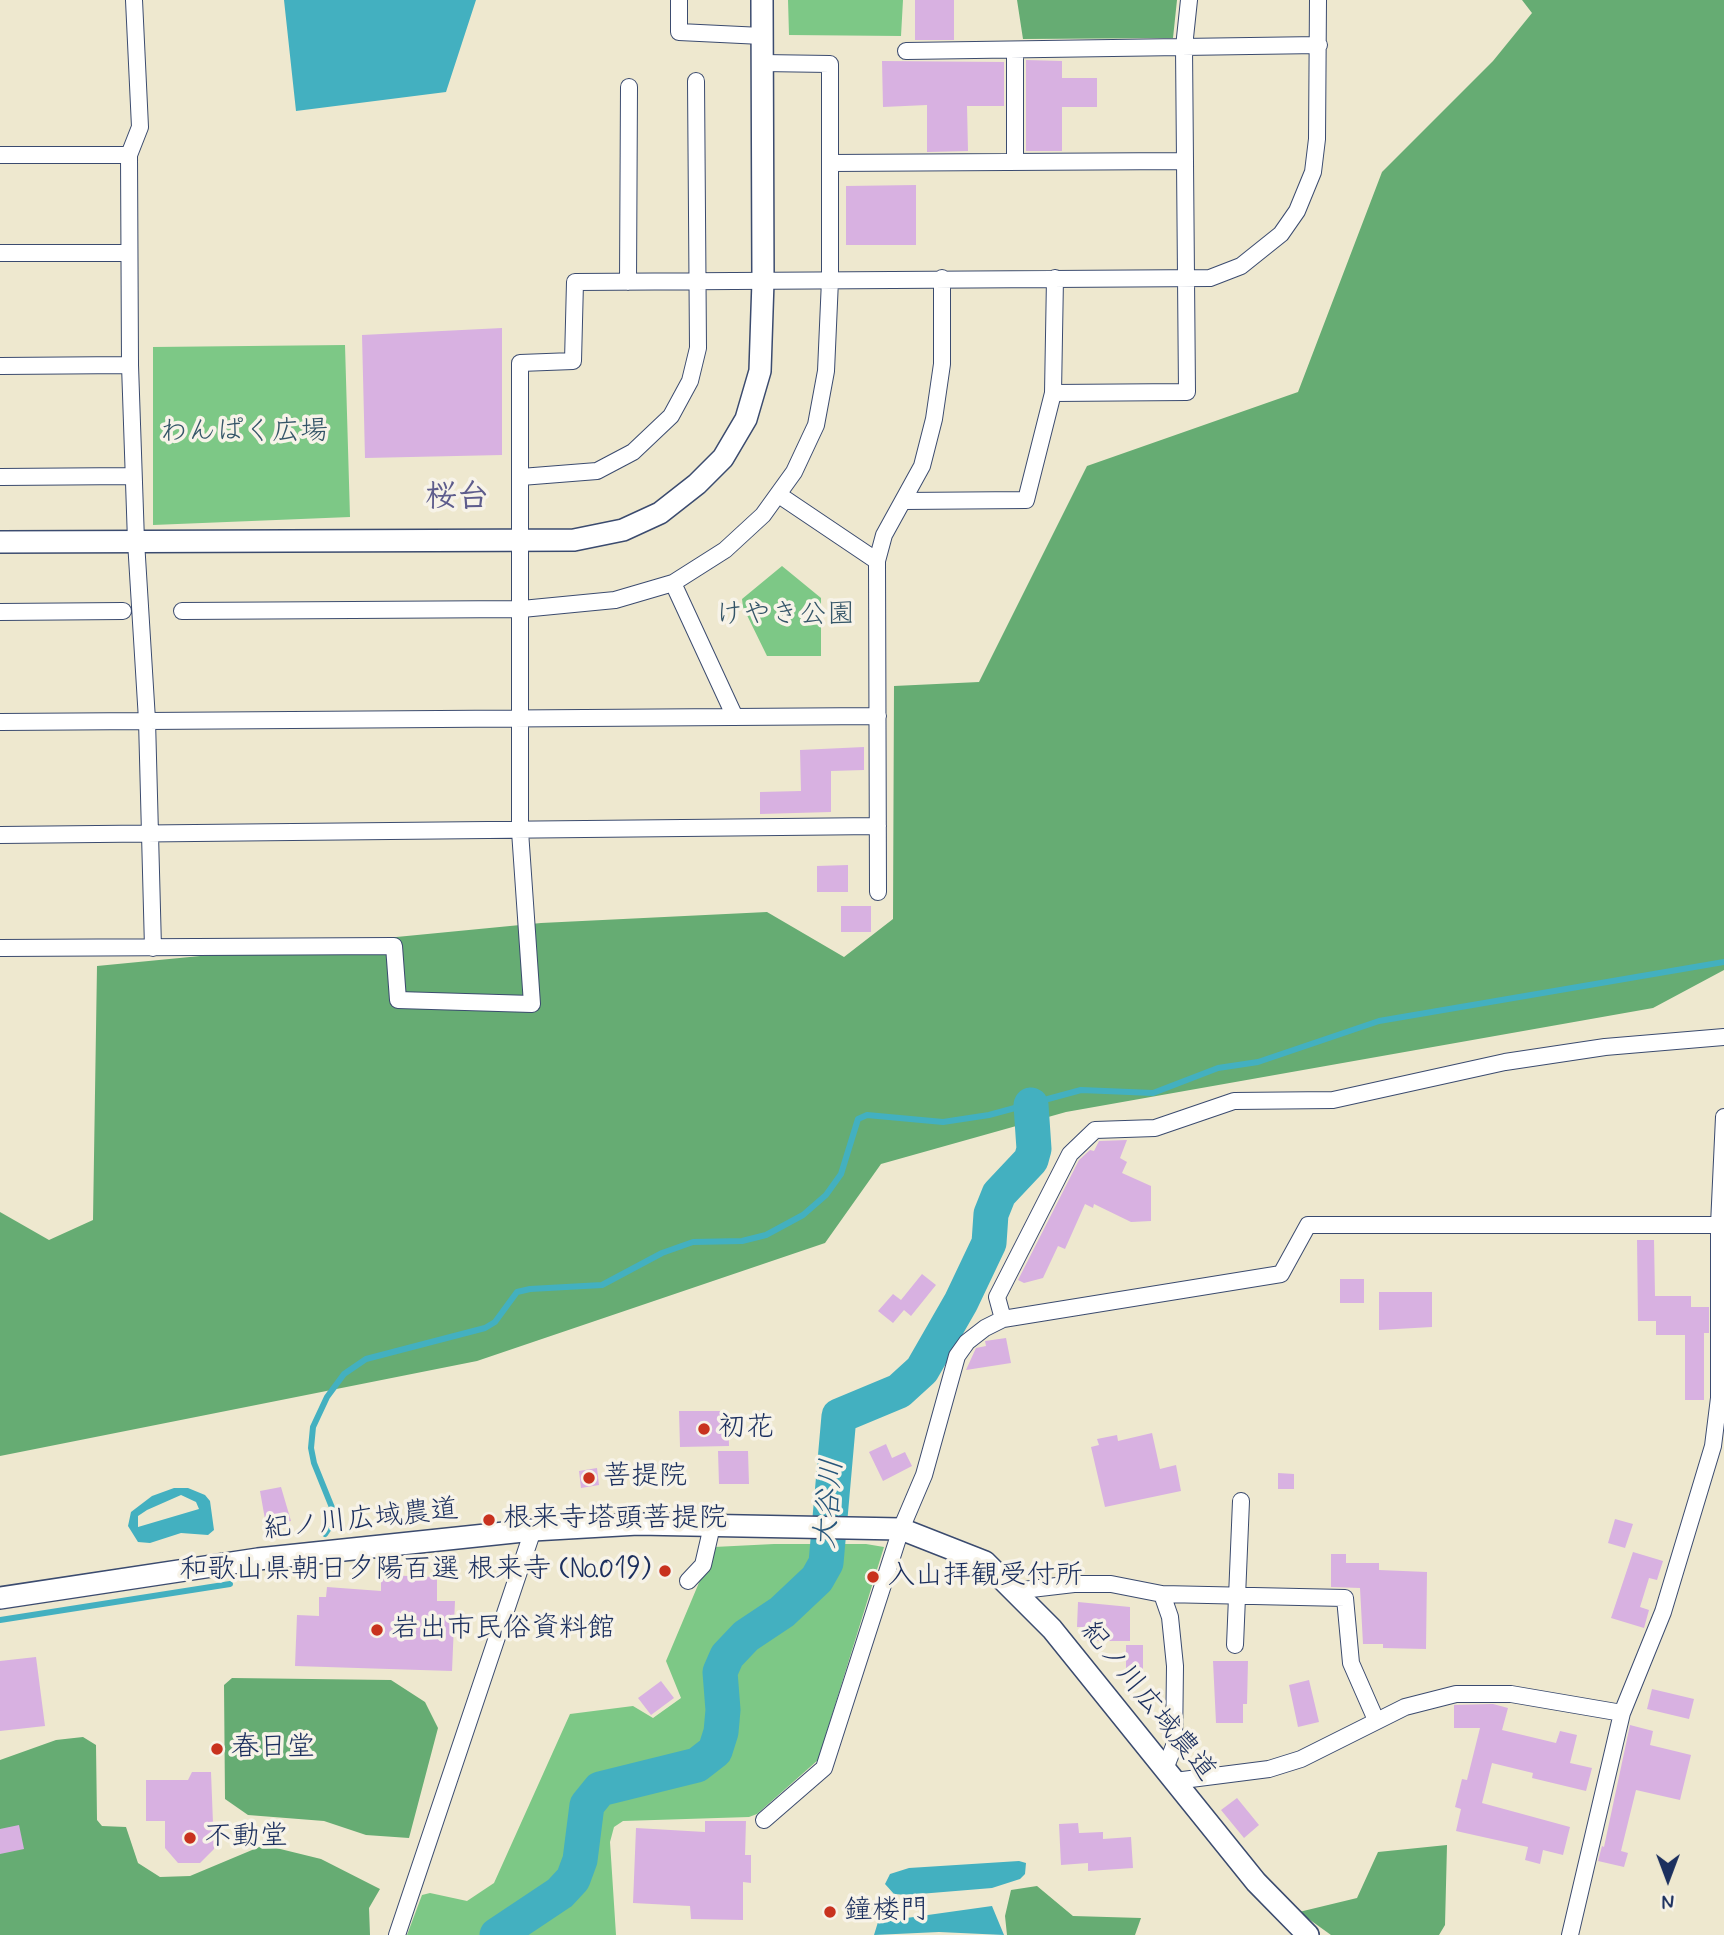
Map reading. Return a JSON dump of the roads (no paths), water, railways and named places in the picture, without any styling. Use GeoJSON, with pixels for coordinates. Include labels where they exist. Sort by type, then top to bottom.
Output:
{"type":"FeatureCollection","features":[{"type":"Feature","properties":{"kind":"street"},"geometry":{"type":"LineString","coordinates":[[134,0],[140,127],[129,155],[130,365],[136,541],[147,720],[153,948]]}},
{"type":"Feature","properties":{"kind":"street"},"geometry":{"type":"LineString","coordinates":[[679,0],[679,32],[762,36]]}},
{"type":"Feature","properties":{"kind":"street"},"geometry":{"type":"LineString","coordinates":[[0,542],[574,540],[623,530],[660,513],[710,471],[746,419],[756,391],[762,347],[762,0]]}},
{"type":"Feature","properties":{"kind":"street"},"geometry":{"type":"LineString","coordinates":[[1053,393],[1187,392],[1184,47],[1189,0]]}},
{"type":"Feature","properties":{"kind":"street"},"geometry":{"type":"LineString","coordinates":[[0,948],[394,946],[398,1000],[532,1004],[520,831],[520,363],[573,361],[576,282],[696,284],[942,278],[1210,278],[1241,266],[1281,234],[1297,211],[1313,172],[1317,139],[1318,0]]}},
{"type":"Feature","properties":{"kind":"street"},"geometry":{"type":"LineString","coordinates":[[906,51],[1319,44]]}},
{"type":"Feature","properties":{"kind":"street"},"geometry":{"type":"LineString","coordinates":[[1015,51],[1015,162]]}},
{"type":"Feature","properties":{"kind":"street"},"geometry":{"type":"LineString","coordinates":[[182,611],[522,608],[615,600],[673,583],[725,550],[763,515],[794,472],[816,425],[826,371],[831,280],[830,64],[762,63]]}},
{"type":"Feature","properties":{"kind":"street"},"geometry":{"type":"LineString","coordinates":[[521,477],[597,471],[633,452],[671,416],[690,382],[698,348],[696,81]]}},
{"type":"Feature","properties":{"kind":"street"},"geometry":{"type":"LineString","coordinates":[[628,282],[629,87]]}},
{"type":"Feature","properties":{"kind":"street"},"geometry":{"type":"LineString","coordinates":[[0,155],[129,155]]}},
{"type":"Feature","properties":{"kind":"street"},"geometry":{"type":"LineString","coordinates":[[830,163],[1184,161]]}},
{"type":"Feature","properties":{"kind":"street"},"geometry":{"type":"LineString","coordinates":[[0,253],[129,253]]}},
{"type":"Feature","properties":{"kind":"street"},"geometry":{"type":"LineString","coordinates":[[878,892],[877,561],[884,535],[922,466],[934,419],[942,364],[942,278]]}},
{"type":"Feature","properties":{"kind":"street"},"geometry":{"type":"LineString","coordinates":[[904,501],[1026,500],[1053,393],[1055,278]]}},
{"type":"Feature","properties":{"kind":"street"},"geometry":{"type":"LineString","coordinates":[[0,366],[130,365]]}},
{"type":"Feature","properties":{"kind":"street"},"geometry":{"type":"LineString","coordinates":[[0,477],[133,475]]}},
{"type":"Feature","properties":{"kind":"street"},"geometry":{"type":"LineString","coordinates":[[779,495],[877,561]]}},
{"type":"Feature","properties":{"kind":"street"},"geometry":{"type":"LineString","coordinates":[[673,583],[734,715]]}},
{"type":"Feature","properties":{"kind":"street"},"geometry":{"type":"LineString","coordinates":[[0,612],[123,611]]}},
{"type":"Feature","properties":{"kind":"street"},"geometry":{"type":"LineString","coordinates":[[0,722],[878,716]]}},
{"type":"Feature","properties":{"kind":"street"},"geometry":{"type":"LineString","coordinates":[[0,835],[878,826]]}},
{"type":"Feature","properties":{"kind":"street"},"geometry":{"type":"LineString","coordinates":[[1003,1319],[997,1297],[1070,1154],[1096,1130],[1155,1128],[1234,1101],[1333,1100],[1505,1062],[1605,1047],[1724,1037]]}},
{"type":"Feature","properties":{"kind":"street"},"geometry":{"type":"LineString","coordinates":[[1570,1935],[1622,1713],[1663,1612],[1713,1446],[1719,1398],[1724,1117]]}},
{"type":"Feature","properties":{"kind":"street"},"geometry":{"type":"LineString","coordinates":[[764,1820],[824,1768],[901,1529],[924,1475],[957,1356],[967,1342],[1003,1319],[1281,1273],[1308,1224],[1722,1225]]}},
{"type":"Feature","properties":{"kind":"street"},"geometry":{"type":"LineString","coordinates":[[1235,1645],[1241,1501]]}},
{"type":"Feature","properties":{"kind":"street","name":"紀ノ川広域農道"},"geometry":{"type":"LineString","coordinates":[[0,1598],[258,1559],[533,1530],[638,1524],[901,1529],[985,1562],[1052,1629],[1256,1882],[1308,1935]]}},
{"type":"Feature","properties":{"kind":"street"},"geometry":{"type":"LineString","coordinates":[[688,1581],[703,1565],[712,1526]]}},
{"type":"Feature","properties":{"kind":"street"},"geometry":{"type":"LineString","coordinates":[[397,1935],[533,1530]]}},
{"type":"Feature","properties":{"kind":"street"},"geometry":{"type":"LineString","coordinates":[[1014,1591],[1073,1584],[1111,1584],[1162,1594],[1345,1598],[1351,1663],[1376,1720]]}},
{"type":"Feature","properties":{"kind":"street"},"geometry":{"type":"LineString","coordinates":[[1162,1594],[1170,1617],[1175,1666],[1174,1746],[1170,1775],[1280,1765],[1301,1759],[1405,1707],[1456,1694],[1511,1694],[1622,1713]]}},
{"type":"Feature","properties":{"kind":"water"},"geometry":{"type":"Polygon","coordinates":[[[284,0],[476,0],[446,92],[296,111],[284,0]]]}},
{"type":"Feature","properties":{"kind":"water"},"geometry":{"type":"Polygon","coordinates":[[[174,1488],[188,1488],[205,1495],[210,1501],[214,1530],[208,1535],[181,1533],[150,1543],[138,1542],[128,1526],[131,1512],[152,1496],[174,1488]],[[181,1495],[138,1516],[138,1527],[199,1509],[196,1502],[181,1495]]]}},
{"type":"Feature","properties":{"kind":"water"},"geometry":{"type":"Polygon","coordinates":[[[1019,1861],[1026,1863],[1025,1874],[1020,1879],[992,1888],[907,1895],[894,1894],[885,1884],[890,1874],[909,1868],[1019,1861]]]}},
{"type":"Feature","properties":{"kind":"water"},"geometry":{"type":"Polygon","coordinates":[[[992,1906],[1004,1935],[939,1932],[874,1935],[878,1922],[992,1906]]]}},
{"type":"Feature","properties":{"kind":"waterway"},"geometry":{"type":"LineString","coordinates":[[325,1534],[333,1522],[333,1510],[314,1463],[311,1448],[313,1427],[327,1397],[344,1374],[366,1359],[485,1328],[495,1322],[517,1292],[602,1285],[662,1253],[693,1242],[742,1241],[766,1235],[803,1215],[826,1195],[841,1174],[858,1119],[867,1115],[943,1122],[989,1115],[1081,1090],[1153,1093],[1218,1068],[1258,1062],[1379,1021],[1724,962]]}},
{"type":"Feature","properties":{"kind":"waterway","name":"大谷川"},"geometry":{"type":"LineString","coordinates":[[497,1935],[560,1893],[573,1879],[580,1860],[587,1805],[600,1789],[697,1765],[715,1751],[721,1732],[723,1710],[720,1672],[727,1656],[746,1636],[782,1612],[817,1579],[826,1563],[839,1416],[899,1391],[922,1370],[961,1302],[989,1243],[991,1214],[999,1194],[1031,1160],[1034,1149],[1031,1105]]}},
{"type":"Feature","properties":{"kind":"waterway"},"geometry":{"type":"LineString","coordinates":[[0,1620],[230,1584]]}},
{"type":"Feature","properties":{"kind":"place","name":"初花"},"geometry":{"type":"Point","coordinates":[704,1429]}},
{"type":"Feature","properties":{"kind":"place","name":"菩提院"},"geometry":{"type":"Point","coordinates":[589,1478]}},
{"type":"Feature","properties":{"kind":"place","name":"根来寺塔頭菩提院"},"geometry":{"type":"Point","coordinates":[489,1520]}},
{"type":"Feature","properties":{"kind":"place","name":"和歌山県朝日夕陽百選 根来寺 (№019)"},"geometry":{"type":"Point","coordinates":[665,1571]}},
{"type":"Feature","properties":{"kind":"place","name":"入山拝観受付所"},"geometry":{"type":"Point","coordinates":[873,1577]}},
{"type":"Feature","properties":{"kind":"place","name":"岩出市民俗資料館"},"geometry":{"type":"Point","coordinates":[377,1630]}},
{"type":"Feature","properties":{"kind":"place","name":"春日堂"},"geometry":{"type":"Point","coordinates":[217,1749]}},
{"type":"Feature","properties":{"kind":"place","name":"不動堂"},"geometry":{"type":"Point","coordinates":[190,1838]}},
{"type":"Feature","properties":{"kind":"place","name":"鐘楼門"},"geometry":{"type":"Point","coordinates":[830,1912]}},
{"type":"Feature","properties":{"kind":"district","name":"桜台"},"geometry":{"type":"Point","coordinates":[457,499]}},
{"type":"Feature","properties":{"kind":"park label","name":"わんぱく広場"},"geometry":{"type":"Point","coordinates":[244,433]}},
{"type":"Feature","properties":{"kind":"park label","name":"けやき公園"},"geometry":{"type":"Point","coordinates":[785,616]}}]}
